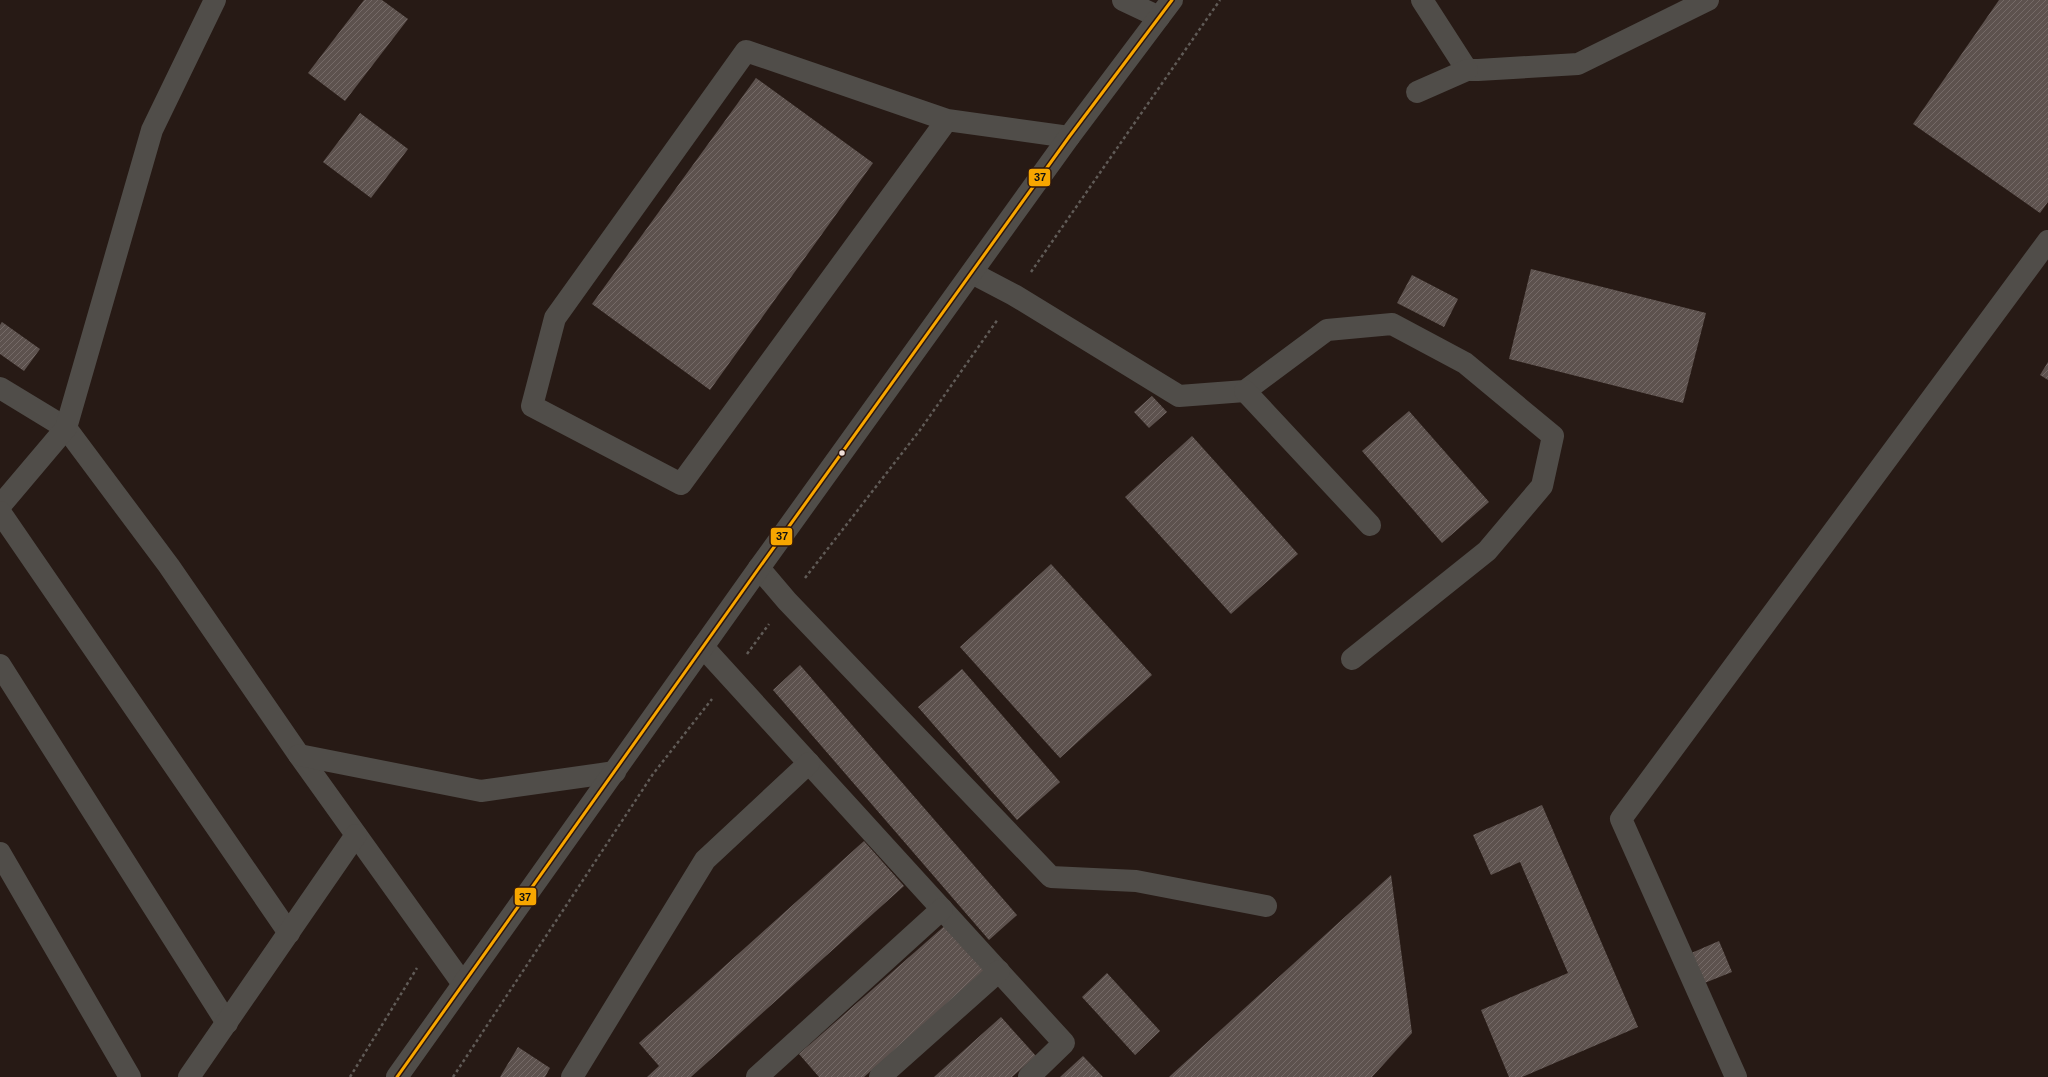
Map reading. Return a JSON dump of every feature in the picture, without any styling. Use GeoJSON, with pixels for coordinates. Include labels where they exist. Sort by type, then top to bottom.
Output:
{"type":"FeatureCollection","features":[{"type":"Feature","properties":{"kind":"street"},"geometry":{"type":"LineString","coordinates":[[0,506],[66,428],[152,130],[215,0]]}},
{"type":"Feature","properties":{"kind":"street"},"geometry":{"type":"LineString","coordinates":[[1123,0],[1160,17]]}},
{"type":"Feature","properties":{"kind":"street"},"geometry":{"type":"LineString","coordinates":[[397,1077],[759,568],[1070,137],[1172,0]]}},
{"type":"Feature","properties":{"kind":"street"},"geometry":{"type":"LineString","coordinates":[[1422,0],[1467,70]]}},
{"type":"Feature","properties":{"kind":"street"},"geometry":{"type":"LineString","coordinates":[[1417,92],[1467,70],[1578,64],[1708,0]]}},
{"type":"Feature","properties":{"kind":"street"},"geometry":{"type":"LineString","coordinates":[[947,120],[681,484],[532,406],[555,318],[746,51],[947,120],[1070,137]]}},
{"type":"Feature","properties":{"kind":"street"},"geometry":{"type":"LineString","coordinates":[[1736,1077],[1621,819],[2048,241]]}},
{"type":"Feature","properties":{"kind":"street"},"geometry":{"type":"LineString","coordinates":[[972,273],[1014,295],[1179,396],[1245,391],[1327,330],[1392,324],[1465,363],[1553,436],[1542,486],[1486,551],[1352,659]]}},
{"type":"Feature","properties":{"kind":"street"},"geometry":{"type":"LineString","coordinates":[[0,388],[66,428],[169,566],[299,755],[463,984]]}},
{"type":"Feature","properties":{"kind":"street"},"geometry":{"type":"LineString","coordinates":[[1245,391],[1370,525]]}},
{"type":"Feature","properties":{"kind":"street"},"geometry":{"type":"LineString","coordinates":[[0,512],[288,933]]}},
{"type":"Feature","properties":{"kind":"street"},"geometry":{"type":"LineString","coordinates":[[759,568],[787,602],[1051,877],[1136,881],[1266,906]]}},
{"type":"Feature","properties":{"kind":"street"},"geometry":{"type":"LineString","coordinates":[[703,647],[1064,1043],[1029,1077]]}},
{"type":"Feature","properties":{"kind":"street"},"geometry":{"type":"LineString","coordinates":[[0,664],[227,1023]]}},
{"type":"Feature","properties":{"kind":"street"},"geometry":{"type":"LineString","coordinates":[[299,755],[481,791],[615,772]]}},
{"type":"Feature","properties":{"kind":"street"},"geometry":{"type":"LineString","coordinates":[[572,1077],[704,860],[809,763]]}},
{"type":"Feature","properties":{"kind":"street"},"geometry":{"type":"LineString","coordinates":[[189,1077],[356,835]]}},
{"type":"Feature","properties":{"kind":"street"},"geometry":{"type":"LineString","coordinates":[[0,853],[130,1077]]}},
{"type":"Feature","properties":{"kind":"street"},"geometry":{"type":"LineString","coordinates":[[757,1077],[942,909]]}},
{"type":"Feature","properties":{"kind":"street"},"geometry":{"type":"LineString","coordinates":[[880,1077],[999,971]]}},
{"type":"Feature","properties":{"kind":"path"},"geometry":{"type":"LineString","coordinates":[[454,1077],[653,774],[920,430],[1220,0]]}},
{"type":"Feature","properties":{"kind":"path"},"geometry":{"type":"LineString","coordinates":[[350,1077],[433,942]]}},
{"type":"Feature","properties":{"kind":"building"},"geometry":{"type":"Polygon","coordinates":[[[364,0],[382,0],[408,19],[345,101],[308,73],[364,0]]]}},
{"type":"Feature","properties":{"kind":"building"},"geometry":{"type":"Polygon","coordinates":[[[1999,0],[2048,0],[2048,202],[2040,213],[1913,124],[1999,0]]]}},
{"type":"Feature","properties":{"kind":"building"},"geometry":{"type":"Polygon","coordinates":[[[756,78],[873,163],[710,390],[592,304],[756,78]]]}},
{"type":"Feature","properties":{"kind":"building"},"geometry":{"type":"Polygon","coordinates":[[[360,113],[408,149],[371,198],[323,162],[360,113]]]}},
{"type":"Feature","properties":{"kind":"building"},"geometry":{"type":"Polygon","coordinates":[[[1531,269],[1706,313],[1683,403],[1509,359],[1531,269]]]}},
{"type":"Feature","properties":{"kind":"building"},"geometry":{"type":"Polygon","coordinates":[[[1412,275],[1458,299],[1444,327],[1397,303],[1412,275]]]}},
{"type":"Feature","properties":{"kind":"building"},"geometry":{"type":"Polygon","coordinates":[[[2,322],[40,349],[24,371],[0,354],[0,325],[2,322]]]}},
{"type":"Feature","properties":{"kind":"building"},"geometry":{"type":"Polygon","coordinates":[[[2048,362],[2048,380],[2040,375],[2048,362]]]}},
{"type":"Feature","properties":{"kind":"building"},"geometry":{"type":"Polygon","coordinates":[[[1152,396],[1167,412],[1149,428],[1134,412],[1152,396]]]}},
{"type":"Feature","properties":{"kind":"building"},"geometry":{"type":"Polygon","coordinates":[[[1409,411],[1489,502],[1442,543],[1362,451],[1409,411]]]}},
{"type":"Feature","properties":{"kind":"building"},"geometry":{"type":"Polygon","coordinates":[[[1192,436],[1298,554],[1231,614],[1125,497],[1192,436]]]}},
{"type":"Feature","properties":{"kind":"building"},"geometry":{"type":"Polygon","coordinates":[[[1051,564],[1152,675],[1060,758],[960,647],[1051,564]]]}},
{"type":"Feature","properties":{"kind":"building"},"geometry":{"type":"Polygon","coordinates":[[[800,665],[1017,915],[989,940],[773,690],[800,665]]]}},
{"type":"Feature","properties":{"kind":"building"},"geometry":{"type":"Polygon","coordinates":[[[962,669],[1060,782],[1017,820],[918,707],[962,669]]]}},
{"type":"Feature","properties":{"kind":"building"},"geometry":{"type":"Polygon","coordinates":[[[1542,805],[1638,1027],[1522,1077],[1509,1077],[1481,1010],[1568,973],[1520,862],[1491,875],[1473,835],[1542,805]]]}},
{"type":"Feature","properties":{"kind":"building"},"geometry":{"type":"Polygon","coordinates":[[[864,841],[904,886],[691,1077],[647,1077],[659,1066],[639,1043],[864,841]]]}},
{"type":"Feature","properties":{"kind":"building"},"geometry":{"type":"Polygon","coordinates":[[[1391,875],[1412,1033],[1372,1077],[1169,1077],[1391,875]]]}},
{"type":"Feature","properties":{"kind":"building"},"geometry":{"type":"Polygon","coordinates":[[[949,922],[989,967],[864,1077],[819,1077],[799,1054],[949,922]]]}},
{"type":"Feature","properties":{"kind":"building"},"geometry":{"type":"Polygon","coordinates":[[[1719,941],[1732,972],[1702,984],[1689,954],[1719,941]]]}},
{"type":"Feature","properties":{"kind":"building"},"geometry":{"type":"Polygon","coordinates":[[[1107,973],[1160,1031],[1135,1055],[1082,997],[1107,973]]]}},
{"type":"Feature","properties":{"kind":"building"},"geometry":{"type":"Polygon","coordinates":[[[1001,1017],[1036,1056],[1012,1077],[934,1077],[1001,1017]]]}},
{"type":"Feature","properties":{"kind":"building"},"geometry":{"type":"Polygon","coordinates":[[[518,1047],[550,1068],[545,1077],[500,1077],[518,1047]]]}},
{"type":"Feature","properties":{"kind":"building"},"geometry":{"type":"Polygon","coordinates":[[[1083,1056],[1103,1077],[1060,1077],[1083,1056]]]}},
{"type":"Feature","properties":{"kind":"transit line","name":"37"},"geometry":{"type":"LineString","coordinates":[[397,1077],[759,568],[1069,137],[1172,0]]}}]}
